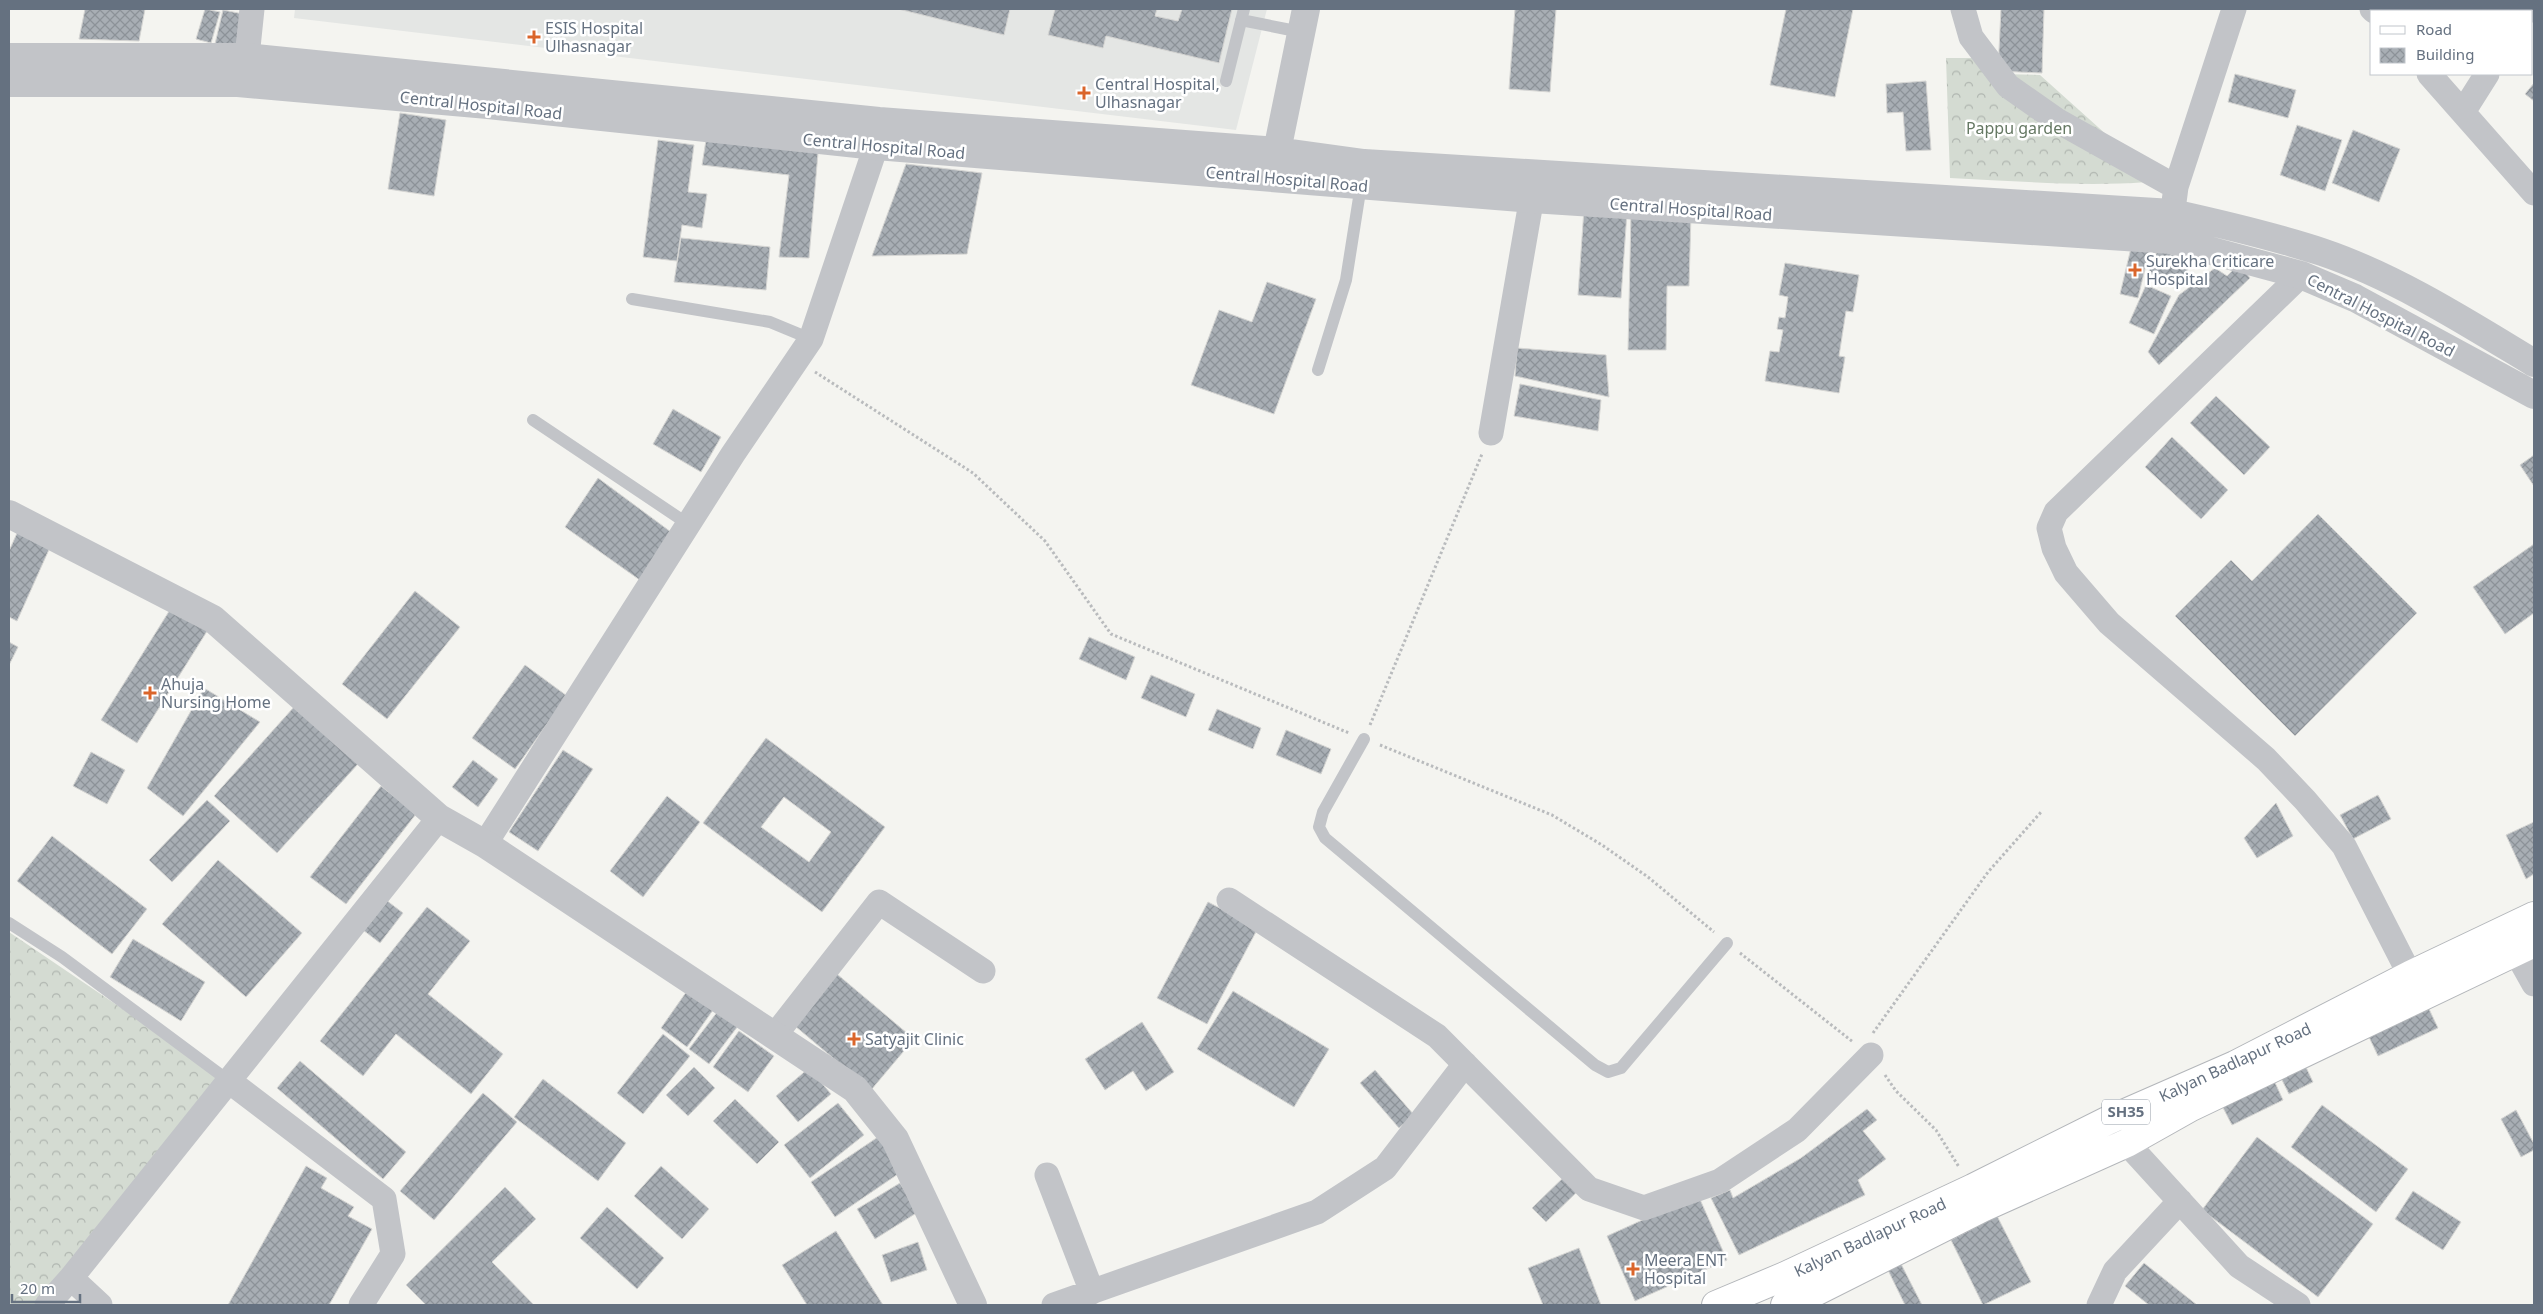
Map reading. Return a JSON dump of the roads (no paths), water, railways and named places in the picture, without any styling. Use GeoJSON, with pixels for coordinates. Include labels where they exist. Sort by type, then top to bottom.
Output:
{"type":"FeatureCollection","features":[{"type":"Feature","properties":{"kind":"main road","name":"Kalyan Badlapur Road"},"geometry":{"type":"LineString","coordinates":[[1785,1305],[1805,1298],[1982,1208],[2127,1143],[2190,1107],[2419,985],[2534,916]]}},
{"type":"Feature","properties":{"kind":"main road","name":"Kalyan Badlapur Road"},"geometry":{"type":"LineString","coordinates":[[1716,1305],[1785,1276],[1973,1188],[2106,1121],[2419,985],[2525,947]]}},
{"type":"Feature","properties":{"kind":"street"},"geometry":{"type":"LineString","coordinates":[[245,70],[252,9]]}},
{"type":"Feature","properties":{"kind":"street"},"geometry":{"type":"LineString","coordinates":[[1963,9],[1971,38],[2008,86],[2174,200]]}},
{"type":"Feature","properties":{"kind":"street"},"geometry":{"type":"LineString","coordinates":[[2171,240],[2174,200],[2234,9]]}},
{"type":"Feature","properties":{"kind":"street"},"geometry":{"type":"LineString","coordinates":[[1276,178],[1277,151],[1304,21]]}},
{"type":"Feature","properties":{"kind":"street","name":"Central Hospital Road"},"geometry":{"type":"LineString","coordinates":[[9,57],[245,70],[878,134],[1276,178],[1361,185],[2174,200],[2250,230],[2324,253],[2378,276],[2462,318],[2534,363]]}},
{"type":"Feature","properties":{"kind":"street","name":"Central Hospital Road"},"geometry":{"type":"LineString","coordinates":[[9,83],[245,70]]}},
{"type":"Feature","properties":{"kind":"street"},"geometry":{"type":"LineString","coordinates":[[2430,75],[2534,193]]}},
{"type":"Feature","properties":{"kind":"street"},"geometry":{"type":"LineString","coordinates":[[2463,112],[2486,75]]}},
{"type":"Feature","properties":{"kind":"street"},"geometry":{"type":"LineString","coordinates":[[485,844],[733,454],[811,339],[878,134]]}},
{"type":"Feature","properties":{"kind":"street","name":"Central Hospital Road"},"geometry":{"type":"LineString","coordinates":[[878,134],[1277,151],[1534,187],[2171,240],[2301,275],[2355,298],[2534,395]]}},
{"type":"Feature","properties":{"kind":"street"},"geometry":{"type":"LineString","coordinates":[[1492,433],[1534,187]]}},
{"type":"Feature","properties":{"kind":"street"},"geometry":{"type":"LineString","coordinates":[[2301,275],[2056,512],[2050,528],[2054,548],[2066,573],[2109,623],[2266,759],[2344,846],[2419,985]]}},
{"type":"Feature","properties":{"kind":"street"},"geometry":{"type":"LineString","coordinates":[[9,514],[213,619],[439,818],[485,844],[855,1089],[895,1138],[973,1305]]}},
{"type":"Feature","properties":{"kind":"street"},"geometry":{"type":"LineString","coordinates":[[47,1305],[71,1278],[439,818]]}},
{"type":"Feature","properties":{"kind":"street"},"geometry":{"type":"LineString","coordinates":[[1229,900],[1437,1036],[1589,1189],[1644,1208],[1720,1181],[1797,1130],[1866,1052]]}},
{"type":"Feature","properties":{"kind":"street"},"geometry":{"type":"LineString","coordinates":[[775,1035],[879,902],[983,971]]}},
{"type":"Feature","properties":{"kind":"street"},"geometry":{"type":"LineString","coordinates":[[2525,947],[2534,984]]}},
{"type":"Feature","properties":{"kind":"street"},"geometry":{"type":"LineString","coordinates":[[1054,1305],[1318,1212],[1385,1168],[1466,1064]]}},
{"type":"Feature","properties":{"kind":"street"},"geometry":{"type":"LineString","coordinates":[[229,1081],[384,1199],[393,1254],[361,1305]]}},
{"type":"Feature","properties":{"kind":"street"},"geometry":{"type":"LineString","coordinates":[[2106,1121],[2239,1266],[2298,1305]]}},
{"type":"Feature","properties":{"kind":"street"},"geometry":{"type":"LineString","coordinates":[[1047,1174],[1092,1292]]}},
{"type":"Feature","properties":{"kind":"street"},"geometry":{"type":"LineString","coordinates":[[2099,1305],[2116,1271],[2180,1201]]}},
{"type":"Feature","properties":{"kind":"street"},"geometry":{"type":"LineString","coordinates":[[71,1278],[100,1305]]}},
{"type":"Feature","properties":{"kind":"lane"},"geometry":{"type":"LineString","coordinates":[[1226,81],[1243,14],[1304,21]]}},
{"type":"Feature","properties":{"kind":"lane"},"geometry":{"type":"LineString","coordinates":[[1318,370],[1346,280],[1361,185]]}},
{"type":"Feature","properties":{"kind":"lane"},"geometry":{"type":"LineString","coordinates":[[632,299],[770,322],[811,339]]}},
{"type":"Feature","properties":{"kind":"lane"},"geometry":{"type":"LineString","coordinates":[[533,420],[688,524]]}},
{"type":"Feature","properties":{"kind":"lane"},"geometry":{"type":"LineString","coordinates":[[1364,739],[1323,812],[1320,827],[1325,838],[1595,1065],[1608,1072],[1622,1068],[1727,943]]}},
{"type":"Feature","properties":{"kind":"lane"},"geometry":{"type":"LineString","coordinates":[[9,923],[62,957],[229,1081]]}},
{"type":"Feature","properties":{"kind":"place","name":"ESIS Hospital Ulhasnagar"},"geometry":{"type":"Point","coordinates":[534,37]}},
{"type":"Feature","properties":{"kind":"place","name":"Central Hospital, Ulhasnagar"},"geometry":{"type":"Point","coordinates":[1084,93]}},
{"type":"Feature","properties":{"kind":"place","name":"Surekha Criticare Hospital"},"geometry":{"type":"Point","coordinates":[2135,270]}},
{"type":"Feature","properties":{"kind":"place","name":"Ahuja Nursing Home"},"geometry":{"type":"Point","coordinates":[150,693]}},
{"type":"Feature","properties":{"kind":"place","name":"Satyajit Clinic"},"geometry":{"type":"Point","coordinates":[854,1039]}},
{"type":"Feature","properties":{"kind":"place","name":"Meera ENT Hospital"},"geometry":{"type":"Point","coordinates":[1633,1269]}},
{"type":"Feature","properties":{"kind":"park label","name":"Pappu garden"},"geometry":{"type":"Point","coordinates":[2019,128]}}]}
